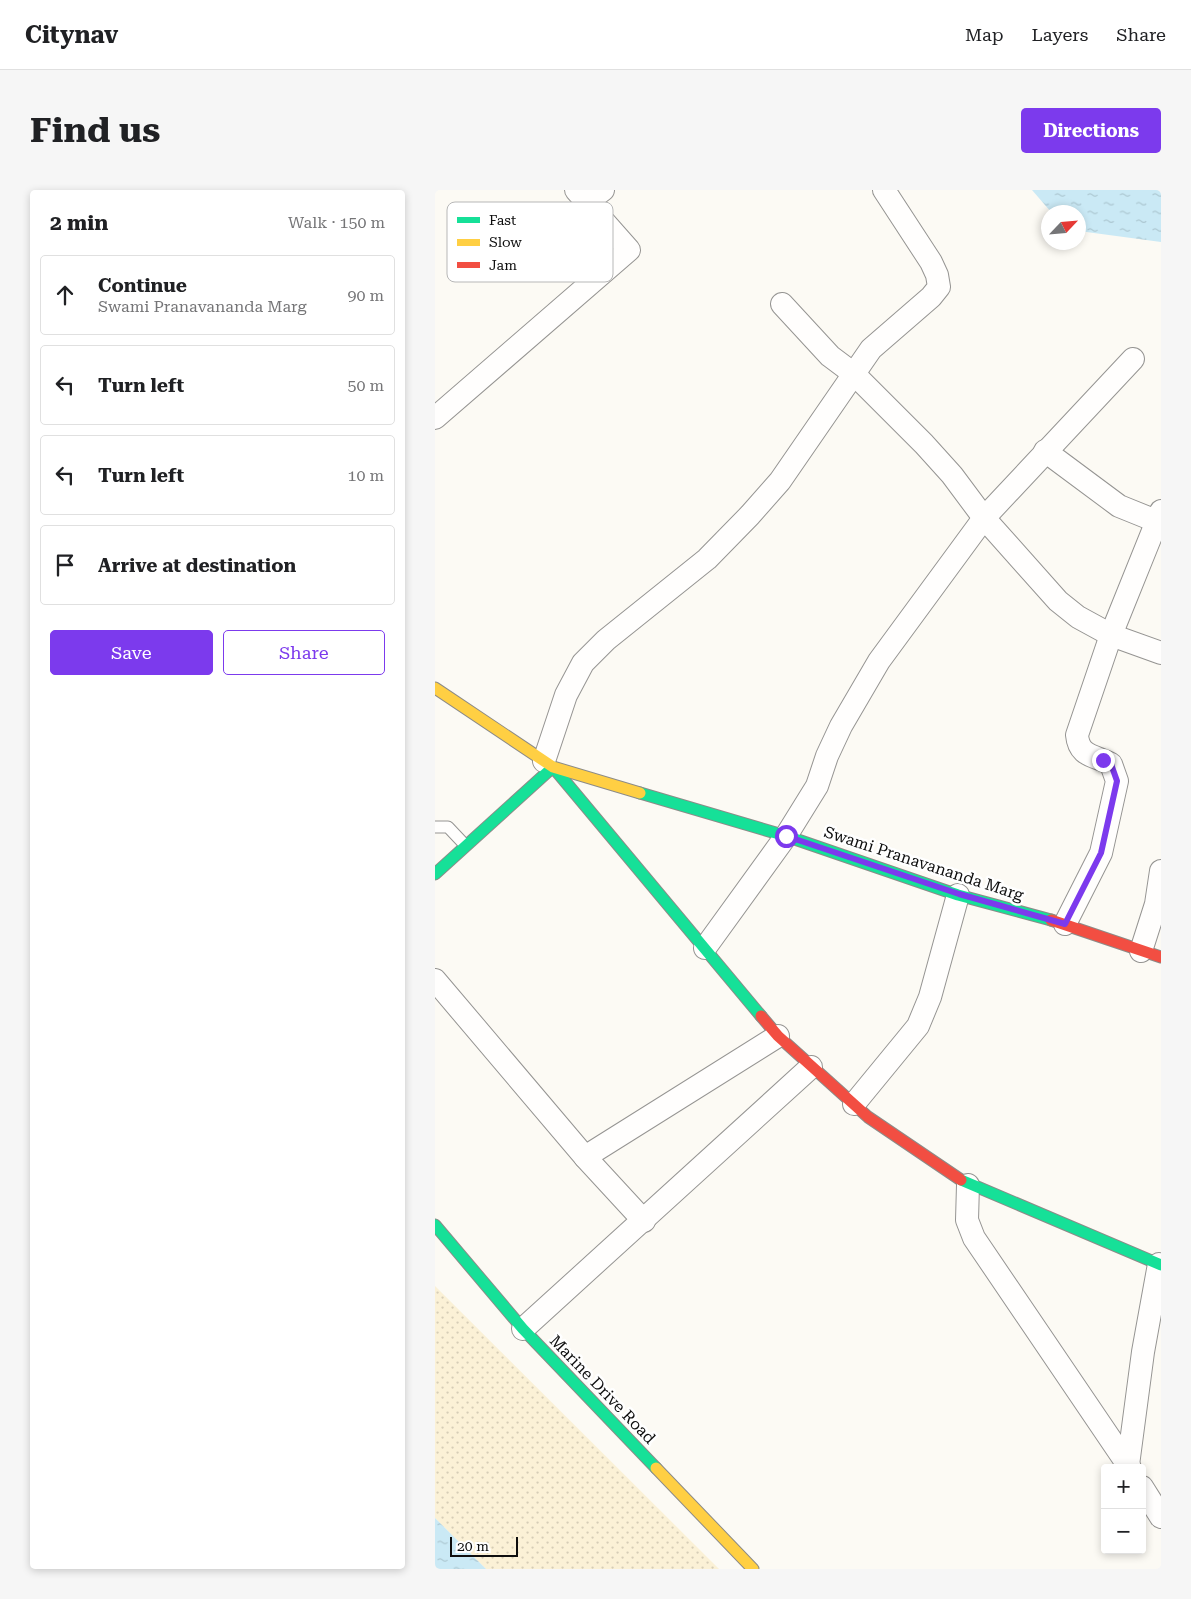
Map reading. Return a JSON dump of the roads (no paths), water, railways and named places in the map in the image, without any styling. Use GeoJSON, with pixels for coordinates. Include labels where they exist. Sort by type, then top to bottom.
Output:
{"type":"FeatureCollection","features":[{"type":"Feature","properties":{"kind":"main road","name":"Swami Pranavananda Marg"},"geometry":{"type":"LineString","coordinates":[[435,688],[548,764],[786,836],[959,894],[1065,924],[1151,954]]}},
{"type":"Feature","properties":{"kind":"main road"},"geometry":{"type":"LineString","coordinates":[[435,874],[548,764],[778,1036],[868,1117],[969,1185],[1160,1265]]}},
{"type":"Feature","properties":{"kind":"main road","name":"Marine Drive Road"},"geometry":{"type":"LineString","coordinates":[[435,1225],[523,1329],[753,1569]]}},
{"type":"Feature","properties":{"kind":"street"},"geometry":{"type":"LineString","coordinates":[[548,764],[565,695],[583,663],[606,640],[707,559],[750,515],[781,481],[871,349],[931,297],[939,286],[937,275],[931,262],[884,190]]}},
{"type":"Feature","properties":{"kind":"street"},"geometry":{"type":"LineString","coordinates":[[613,228],[629,250],[613,264]]}},
{"type":"Feature","properties":{"kind":"street"},"geometry":{"type":"LineString","coordinates":[[435,418],[592,282]]}},
{"type":"Feature","properties":{"kind":"street"},"geometry":{"type":"LineString","coordinates":[[782,304],[830,356],[854,374],[952,475],[984,518],[1058,601],[1078,617],[1111,635],[1161,652]]}},
{"type":"Feature","properties":{"kind":"street"},"geometry":{"type":"LineString","coordinates":[[705,948],[786,836],[817,786],[827,756],[841,726],[879,661],[984,518],[1133,359]]}},
{"type":"Feature","properties":{"kind":"street"},"geometry":{"type":"LineString","coordinates":[[1045,451],[1119,506],[1159,519],[1111,635],[1077,735],[1078,746],[1082,752],[1111,764],[1117,781],[1101,853],[1065,924]]}},
{"type":"Feature","properties":{"kind":"street"},"geometry":{"type":"LineString","coordinates":[[1151,954],[1155,904],[1161,870]]}},
{"type":"Feature","properties":{"kind":"street"},"geometry":{"type":"LineString","coordinates":[[854,1104],[918,1026],[929,997],[959,894]]}},
{"type":"Feature","properties":{"kind":"street"},"geometry":{"type":"LineString","coordinates":[[435,980],[585,1157],[644,1221]]}},
{"type":"Feature","properties":{"kind":"street"},"geometry":{"type":"LineString","coordinates":[[585,1157],[778,1036]]}},
{"type":"Feature","properties":{"kind":"street"},"geometry":{"type":"LineString","coordinates":[[523,1329],[644,1221],[811,1067]]}},
{"type":"Feature","properties":{"kind":"street"},"geometry":{"type":"LineString","coordinates":[[969,1185],[967,1220],[973,1238],[1128,1464]]}},
{"type":"Feature","properties":{"kind":"street"},"geometry":{"type":"LineString","coordinates":[[1129,1464],[1143,1352],[1160,1265]]}},
{"type":"Feature","properties":{"kind":"street"},"geometry":{"type":"LineString","coordinates":[[1146,1493],[1161,1517]]}},
{"type":"Feature","properties":{"kind":"lane"},"geometry":{"type":"LineString","coordinates":[[435,827],[448,827],[465,845]]}},
{"type":"Feature","properties":{"kind":"water"},"geometry":{"type":"Polygon","coordinates":[[[1032,190],[1161,190],[1161,242],[1086,232],[1086,205],[1045,205],[1032,190]]]}},
{"type":"Feature","properties":{"kind":"water"},"geometry":{"type":"Polygon","coordinates":[[[435,1518],[486,1569],[435,1569],[435,1518]]]}}]}
